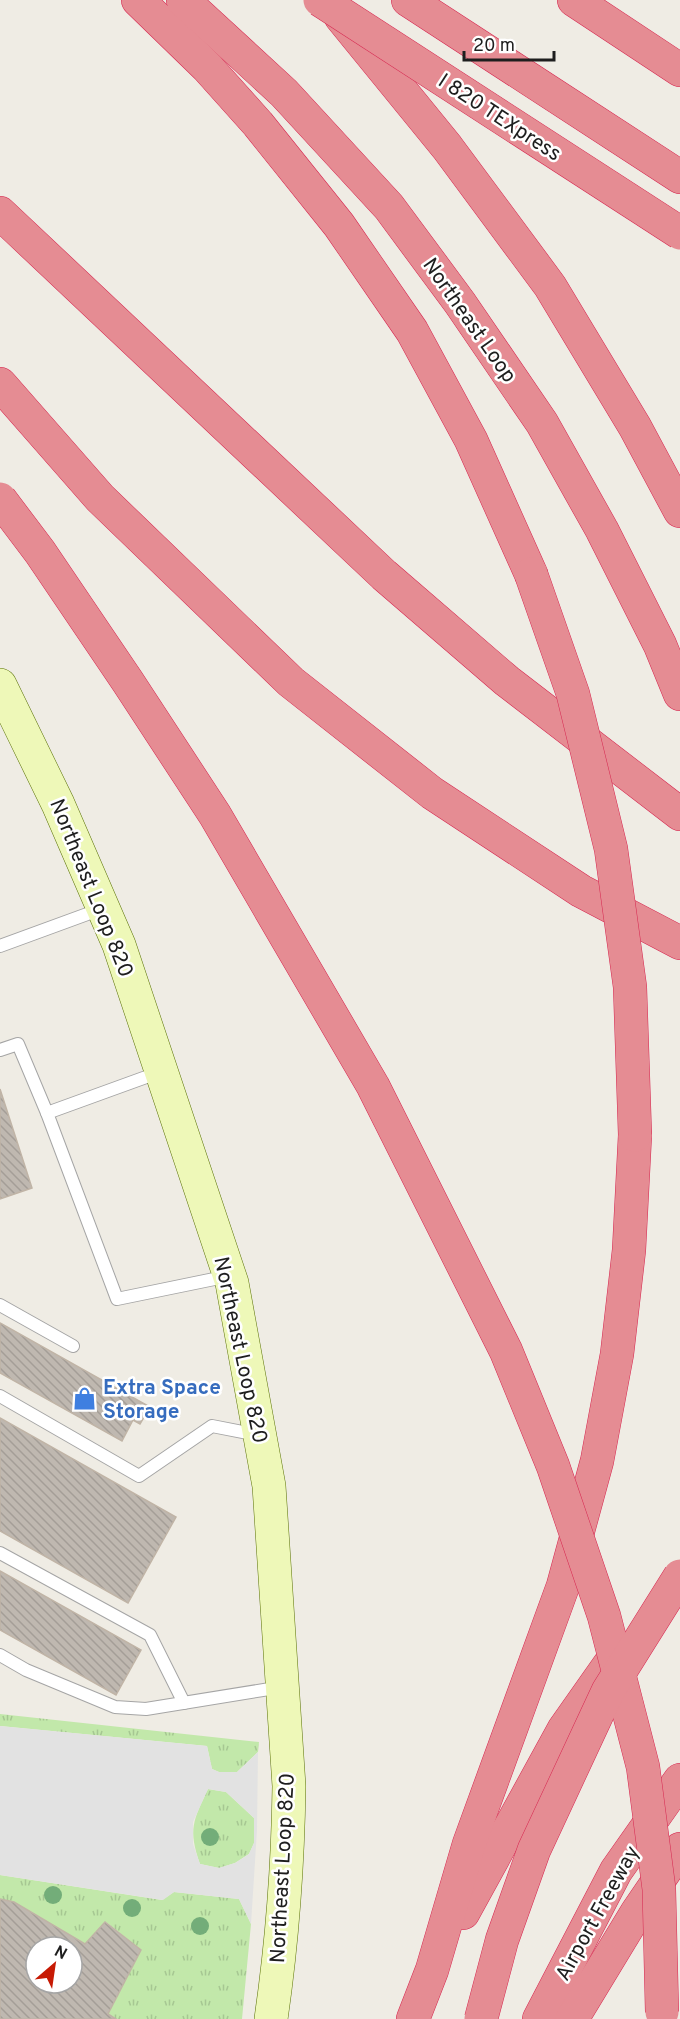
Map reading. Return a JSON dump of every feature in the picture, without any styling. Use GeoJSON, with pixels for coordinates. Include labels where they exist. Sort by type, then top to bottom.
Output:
{"type":"FeatureCollection","features":[{"type":"Feature","properties":{"kind":"highway"},"geometry":{"type":"LineString","coordinates":[[138,0],[207,67],[258,124],[339,225],[412,331],[471,440],[531,574],[573,694],[611,849],[630,987],[635,1135],[629,1250],[617,1354],[597,1461],[563,1586],[469,1844],[432,1970],[413,2019]]}},
{"type":"Feature","properties":{"kind":"highway","name":"Northeast Loop"},"geometry":{"type":"LineString","coordinates":[[183,0],[284,93],[389,207],[460,303],[542,423],[602,530],[660,645],[680,694]]}},
{"type":"Feature","properties":{"kind":"highway","name":"I 820 TEXpress"},"geometry":{"type":"LineString","coordinates":[[320,0],[680,233]]}},
{"type":"Feature","properties":{"kind":"highway"},"geometry":{"type":"LineString","coordinates":[[327,0],[447,147],[550,286],[635,427],[680,511]]}},
{"type":"Feature","properties":{"kind":"highway"},"geometry":{"type":"LineString","coordinates":[[408,0],[680,177]]}},
{"type":"Feature","properties":{"kind":"highway"},"geometry":{"type":"LineString","coordinates":[[574,0],[680,70]]}},
{"type":"Feature","properties":{"kind":"highway"},"geometry":{"type":"LineString","coordinates":[[0,213],[384,574],[507,681],[680,814]]}},
{"type":"Feature","properties":{"kind":"highway"},"geometry":{"type":"LineString","coordinates":[[0,384],[100,498],[291,682],[432,793],[581,891],[680,943]]}},
{"type":"Feature","properties":{"kind":"highway"},"geometry":{"type":"LineString","coordinates":[[0,500],[40,552],[129,682],[215,815],[373,1086],[506,1350],[553,1466],[604,1616],[643,1767],[659,1889],[662,2016]]}},
{"type":"Feature","properties":{"kind":"highway"},"geometry":{"type":"LineString","coordinates":[[432,1970],[564,1728],[644,1614],[680,1570]]}},
{"type":"Feature","properties":{"kind":"highway"},"geometry":{"type":"LineString","coordinates":[[481,2019],[502,1940],[534,1850],[608,1691],[680,1576]]}},
{"type":"Feature","properties":{"kind":"highway","name":"Airport Freeway"},"geometry":{"type":"LineString","coordinates":[[539,2019],[616,1871],[680,1780]]}},
{"type":"Feature","properties":{"kind":"highway"},"geometry":{"type":"LineString","coordinates":[[572,2019],[637,1912],[680,1849]]}},
{"type":"Feature","properties":{"kind":"main road","name":"Northeast Loop 820"},"geometry":{"type":"LineString","coordinates":[[0,685],[15,729],[58,804],[119,945],[229,1276],[269,1486],[284,1687],[289,1822],[271,2019]]}},
{"type":"Feature","properties":{"kind":"lane"},"geometry":{"type":"LineString","coordinates":[[0,946],[102,908]]}},
{"type":"Feature","properties":{"kind":"lane"},"geometry":{"type":"LineString","coordinates":[[0,1050],[18,1044],[47,1113],[117,1299],[229,1276]]}},
{"type":"Feature","properties":{"kind":"lane"},"geometry":{"type":"LineString","coordinates":[[47,1113],[161,1072]]}},
{"type":"Feature","properties":{"kind":"lane"},"geometry":{"type":"LineString","coordinates":[[0,1305],[73,1346]]}},
{"type":"Feature","properties":{"kind":"lane"},"geometry":{"type":"LineString","coordinates":[[0,1396],[139,1476],[212,1426],[260,1435]]}},
{"type":"Feature","properties":{"kind":"lane"},"geometry":{"type":"LineString","coordinates":[[0,1553],[150,1635],[184,1703]]}},
{"type":"Feature","properties":{"kind":"lane"},"geometry":{"type":"LineString","coordinates":[[0,1655],[26,1670],[115,1707],[146,1709],[284,1687]]}},
{"type":"Feature","properties":{"kind":"green space"},"geometry":{"type":"Polygon","coordinates":[[[0,1714],[259,1742],[258,1752],[237,1772],[219,1772],[212,1769],[207,1746],[0,1726],[0,1714]]]}},
{"type":"Feature","properties":{"kind":"green space"},"geometry":{"type":"Polygon","coordinates":[[[208,1789],[226,1792],[254,1818],[254,1843],[249,1854],[235,1863],[219,1868],[200,1864],[194,1842],[194,1825],[208,1789]]]}},
{"type":"Feature","properties":{"kind":"green space"},"geometry":{"type":"Polygon","coordinates":[[[0,1875],[162,1900],[174,1892],[239,1899],[251,1924],[242,2019],[116,2019],[108,2014],[141,1950],[106,1922],[85,1944],[84,1935],[70,1935],[14,1902],[0,1899],[0,1875]]]}},
{"type":"Feature","properties":{"kind":"shaded area"},"geometry":{"type":"Polygon","coordinates":[[[0,1726],[207,1746],[212,1769],[219,1772],[237,1772],[258,1752],[257,1830],[251,1924],[239,1899],[174,1892],[163,1900],[0,1875],[0,1726]],[[208,1789],[193,1822],[193,1844],[200,1864],[219,1868],[235,1863],[249,1854],[254,1843],[254,1818],[226,1792],[208,1789]]]}},
{"type":"Feature","properties":{"kind":"building"},"geometry":{"type":"Polygon","coordinates":[[[0,1089],[32,1188],[0,1199],[0,1089]]]}},
{"type":"Feature","properties":{"kind":"building"},"geometry":{"type":"Polygon","coordinates":[[[0,1323],[150,1407],[140,1424],[133,1420],[122,1441],[0,1373],[0,1323]]]}},
{"type":"Feature","properties":{"kind":"building"},"geometry":{"type":"Polygon","coordinates":[[[0,1418],[176,1517],[128,1603],[0,1531],[0,1418]]]}},
{"type":"Feature","properties":{"kind":"building"},"geometry":{"type":"Polygon","coordinates":[[[0,1571],[141,1650],[116,1695],[0,1630],[0,1571]]]}},
{"type":"Feature","properties":{"kind":"building"},"geometry":{"type":"Polygon","coordinates":[[[0,1899],[14,1902],[70,1935],[24,1935],[24,1995],[84,1995],[84,1943],[105,1922],[141,1950],[108,2014],[116,2019],[0,2019],[0,1899]]]}},
{"type":"Feature","properties":{"kind":"place","name":"Extra Space Storage"},"geometry":{"type":"Point","coordinates":[85,1399]}}]}
